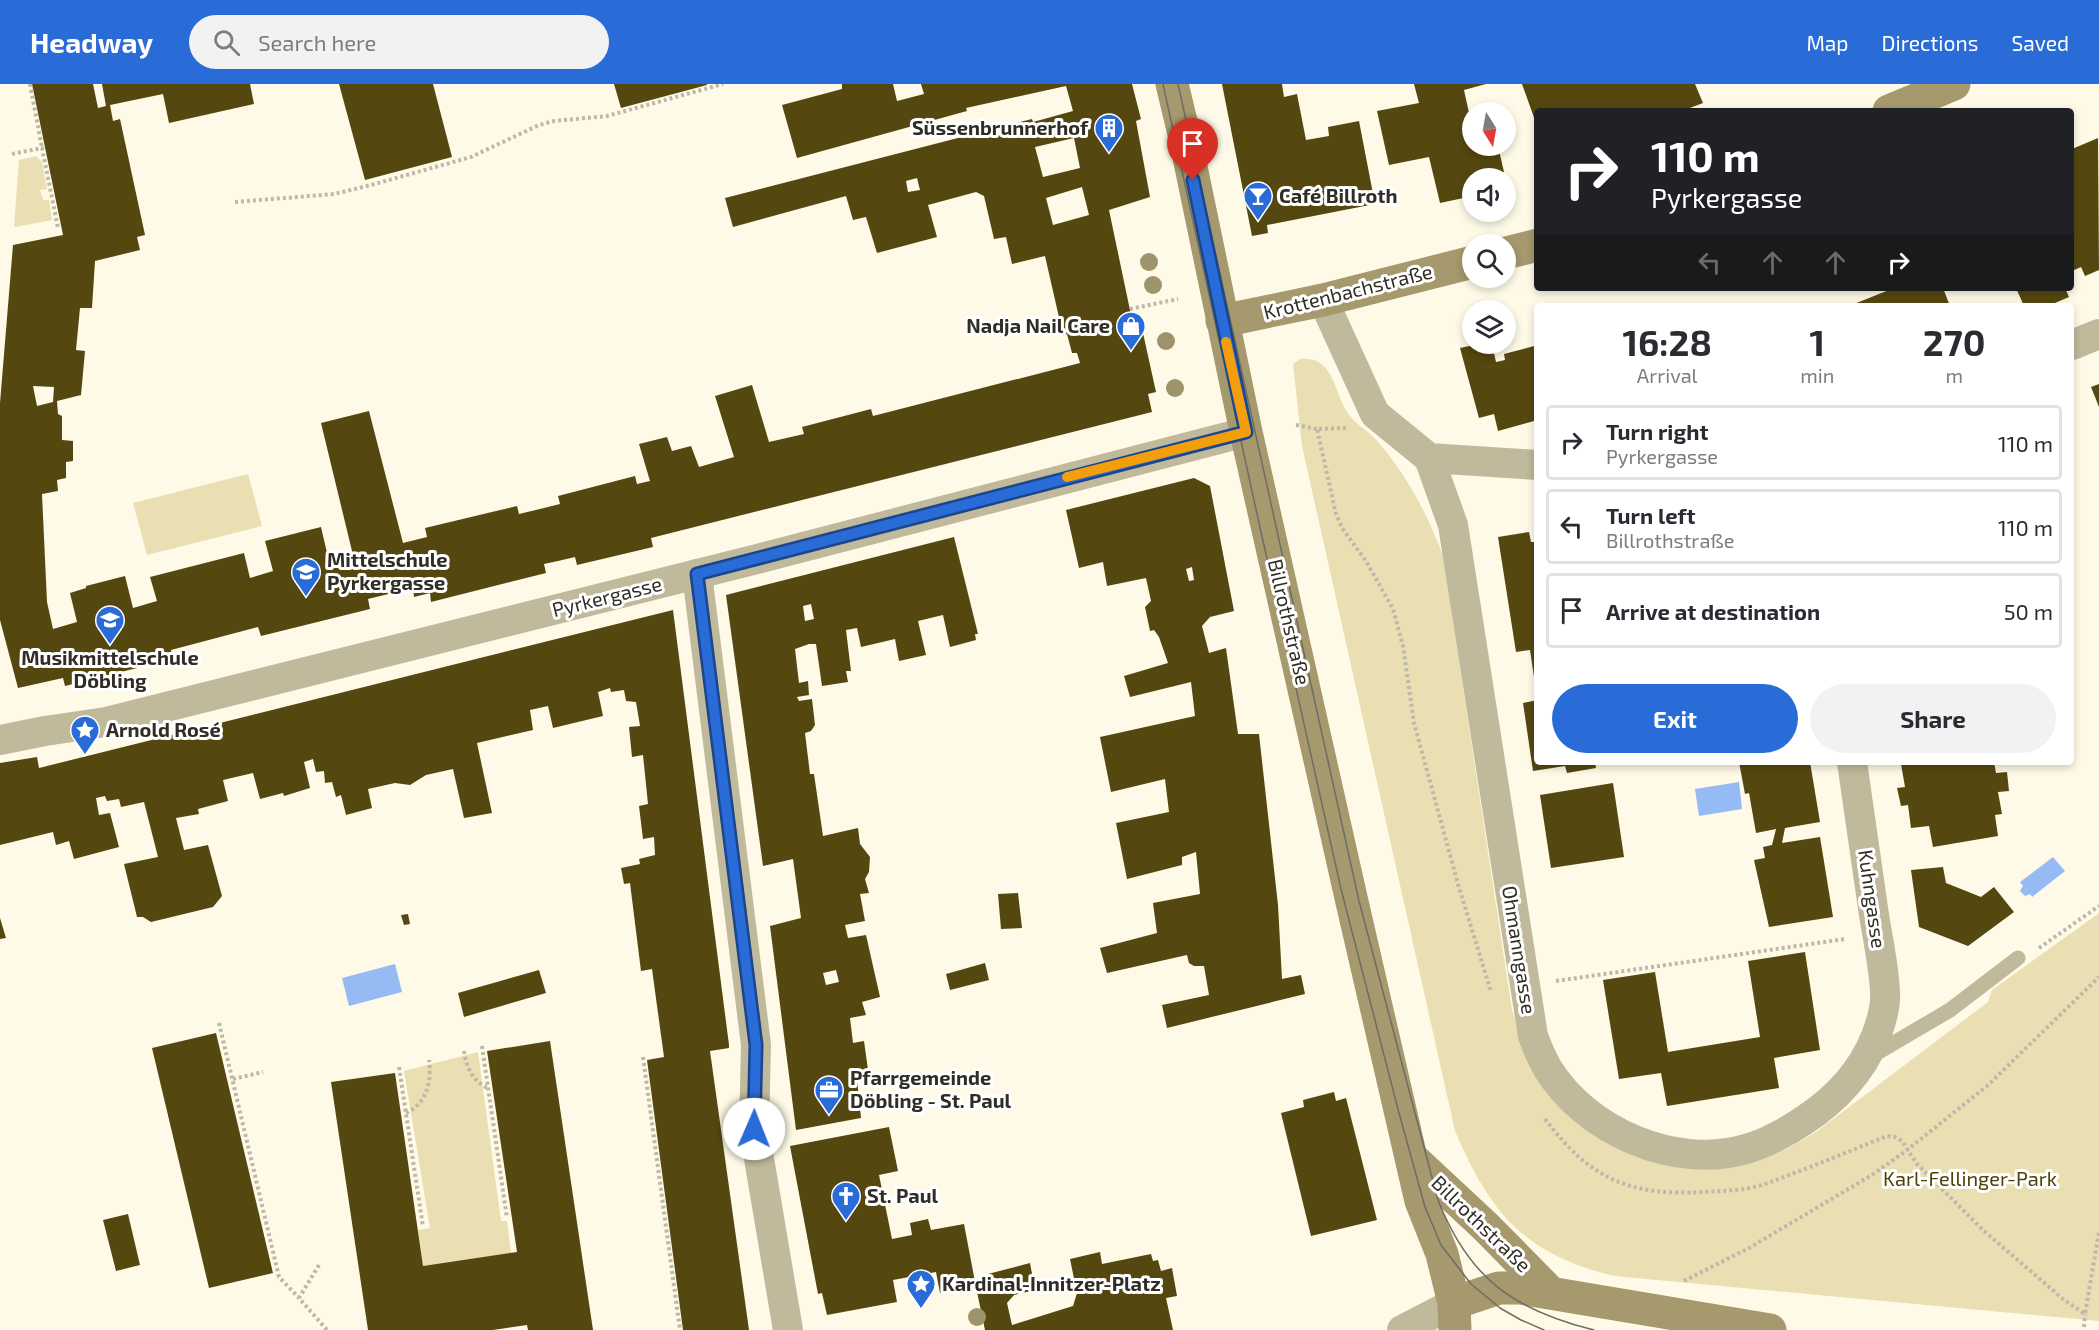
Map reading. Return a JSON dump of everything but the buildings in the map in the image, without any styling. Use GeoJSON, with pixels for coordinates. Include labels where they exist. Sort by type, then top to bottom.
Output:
{"type":"FeatureCollection","features":[{"type":"Feature","properties":{"kind":"main road","name":"Billrothstraße"},"geometry":{"type":"LineString","coordinates":[[1172,84],[1246,432],[1421,1202],[1442,1254],[1455,1316],[1498,1288],[1520,1288],[1549,1291],[1770,1330]]}},
{"type":"Feature","properties":{"kind":"main road"},"geometry":{"type":"LineString","coordinates":[[1896,108],[1954,84]]}},
{"type":"Feature","properties":{"kind":"main road"},"geometry":{"type":"LineString","coordinates":[[1516,250],[1534,246]]}},
{"type":"Feature","properties":{"kind":"main road","name":"Krottenbachstraße"},"geometry":{"type":"LineString","coordinates":[[1222,321],[1323,300],[1462,265]]}},
{"type":"Feature","properties":{"kind":"main road","name":"Billrothstraße"},"geometry":{"type":"LineString","coordinates":[[1412,1158],[1494,1235],[1549,1291]]}},
{"type":"Feature","properties":{"kind":"street"},"geometry":{"type":"LineString","coordinates":[[1323,300],[1375,414],[1429,458],[1534,465]]}},
{"type":"Feature","properties":{"kind":"street"},"geometry":{"type":"LineString","coordinates":[[2074,344],[2099,334]]}},
{"type":"Feature","properties":{"kind":"street","name":"Pyrkergasse"},"geometry":{"type":"LineString","coordinates":[[0,740],[106,722],[697,574],[1246,432]]}},
{"type":"Feature","properties":{"kind":"street","name":"Ohmanngasse"},"geometry":{"type":"LineString","coordinates":[[1429,458],[1454,525],[1528,1017],[1533,1036],[1548,1069],[1580,1105],[1626,1138],[1658,1148],[1698,1155],[1744,1150],[1769,1141],[1792,1128],[1817,1112],[1842,1090],[1870,1048]]}},
{"type":"Feature","properties":{"kind":"street"},"geometry":{"type":"LineString","coordinates":[[697,574],[756,1045],[754,1129],[788,1327]]}},
{"type":"Feature","properties":{"kind":"street","name":"Kuhngasse"},"geometry":{"type":"LineString","coordinates":[[1852,765],[1885,993],[1870,1048]]}},
{"type":"Feature","properties":{"kind":"street"},"geometry":{"type":"LineString","coordinates":[[1402,1330],[1455,1316]]}},
{"type":"Feature","properties":{"kind":"lane","name":"Ohmanngasse"},"geometry":{"type":"LineString","coordinates":[[1870,1048],[1950,1010],[2018,958]]}},
{"type":"Feature","properties":{"kind":"path"},"geometry":{"type":"LineString","coordinates":[[30,84],[58,228]]}},
{"type":"Feature","properties":{"kind":"path"},"geometry":{"type":"LineString","coordinates":[[235,202],[334,194],[451,164],[539,125],[554,121],[607,116],[723,84]]}},
{"type":"Feature","properties":{"kind":"path"},"geometry":{"type":"LineString","coordinates":[[12,154],[42,148]]}},
{"type":"Feature","properties":{"kind":"path"},"geometry":{"type":"LineString","coordinates":[[1130,309],[1178,299]]}},
{"type":"Feature","properties":{"kind":"path"},"geometry":{"type":"LineString","coordinates":[[1296,425],[1317,429]]}},
{"type":"Feature","properties":{"kind":"path"},"geometry":{"type":"LineString","coordinates":[[2018,958],[2040,948],[2099,906]]}},
{"type":"Feature","properties":{"kind":"path"},"geometry":{"type":"LineString","coordinates":[[1549,982],[1854,937]]}},
{"type":"Feature","properties":{"kind":"path"},"geometry":{"type":"LineString","coordinates":[[1682,1282],[1790,1224],[1872,1175],[1907,1150],[1988,1086],[2099,977]]}},
{"type":"Feature","properties":{"kind":"path"},"geometry":{"type":"LineString","coordinates":[[219,1023],[279,1277],[327,1330]]}},
{"type":"Feature","properties":{"kind":"path"},"geometry":{"type":"LineString","coordinates":[[482,1046],[507,1218]]}},
{"type":"Feature","properties":{"kind":"path"},"geometry":{"type":"LineString","coordinates":[[464,1051],[465,1062],[470,1071],[479,1083],[488,1088]]}},
{"type":"Feature","properties":{"kind":"path"},"geometry":{"type":"LineString","coordinates":[[643,1057],[680,1330]]}},
{"type":"Feature","properties":{"kind":"path"},"geometry":{"type":"LineString","coordinates":[[406,1113],[415,1108],[423,1098],[429,1084],[429,1060]]}},
{"type":"Feature","properties":{"kind":"path"},"geometry":{"type":"LineString","coordinates":[[399,1067],[423,1227]]}},
{"type":"Feature","properties":{"kind":"path"},"geometry":{"type":"LineString","coordinates":[[232,1079],[263,1072]]}},
{"type":"Feature","properties":{"kind":"path"},"geometry":{"type":"LineString","coordinates":[[1907,1150],[1917,1164],[1984,1231],[2063,1299],[2085,1314]]}},
{"type":"Feature","properties":{"kind":"path"},"geometry":{"type":"LineString","coordinates":[[2084,1327],[2099,1233]]}},
{"type":"Feature","properties":{"kind":"path"},"geometry":{"type":"LineString","coordinates":[[299,1298],[319,1265]]}},
{"type":"Feature","properties":{"kind":"green space"},"geometry":{"type":"Polygon","coordinates":[[[36,156],[42,162],[47,189],[40,190],[43,200],[49,200],[52,220],[16,227],[14,226],[19,160],[36,156]]]}},
{"type":"Feature","properties":{"kind":"green space","name":"Karl-Fellinger-Park"},"geometry":{"type":"Polygon","coordinates":[[[1300,359],[1312,359],[1327,369],[1350,416],[1374,437],[1407,481],[1423,510],[1443,556],[1512,1010],[1521,1040],[1560,1105],[1758,1161],[1787,1149],[1816,1132],[1988,1002],[1992,990],[2099,913],[2099,1321],[1614,1276],[1556,1256],[1533,1242],[1497,1207],[1468,1160],[1455,1131],[1302,446],[1293,364],[1300,359]]]}},
{"type":"Feature","properties":{"kind":"green space"},"geometry":{"type":"Polygon","coordinates":[[[248,474],[262,526],[147,555],[133,503],[248,474]]]}},
{"type":"Feature","properties":{"kind":"green space"},"geometry":{"type":"Polygon","coordinates":[[[478,1052],[501,1221],[507,1221],[511,1253],[423,1266],[418,1230],[430,1228],[404,1071],[478,1052]]]}},
{"type":"Feature","properties":{"kind":"water"},"geometry":{"type":"Polygon","coordinates":[[[1739,782],[1742,809],[1699,816],[1695,789],[1739,782]]]}},
{"type":"Feature","properties":{"kind":"water"},"geometry":{"type":"Polygon","coordinates":[[[2053,857],[2065,871],[2032,897],[2030,894],[2025,896],[2020,891],[2023,886],[2020,882],[2053,857]]]}},
{"type":"Feature","properties":{"kind":"water"},"geometry":{"type":"Polygon","coordinates":[[[395,964],[402,992],[349,1006],[342,978],[395,964]]]}},
{"type":"Feature","properties":{"kind":"tram line"},"geometry":{"type":"LineString","coordinates":[[1163,84],[1341,889],[1425,1207],[1441,1245],[1471,1284],[1500,1308],[1544,1330]]}},
{"type":"Feature","properties":{"kind":"tram line"},"geometry":{"type":"LineString","coordinates":[[1178,84],[1359,901],[1438,1200],[1464,1251],[1480,1271],[1498,1287],[1518,1301],[1540,1312],[1594,1330]]}},
{"type":"Feature","properties":{"kind":"slow traffic"},"geometry":{"type":"LineString","coordinates":[[1067,477],[1246,432],[1226,342]]}},
{"type":"Feature","properties":{"kind":"place","name":"Süssenbrunnerhof"},"geometry":{"type":"Point","coordinates":[1109,154]}},
{"type":"Feature","properties":{"kind":"place","name":"Café Billroth"},"geometry":{"type":"Point","coordinates":[1258,222]}},
{"type":"Feature","properties":{"kind":"place","name":"Nadja Nail Care"},"geometry":{"type":"Point","coordinates":[1131,352]}},
{"type":"Feature","properties":{"kind":"place","name":"Mittelschule Pyrkergasse"},"geometry":{"type":"Point","coordinates":[306,598]}},
{"type":"Feature","properties":{"kind":"place","name":"Musikmittelschule Döbling"},"geometry":{"type":"Point","coordinates":[110,646]}},
{"type":"Feature","properties":{"kind":"place","name":"Arnold Rosé"},"geometry":{"type":"Point","coordinates":[85,756]}},
{"type":"Feature","properties":{"kind":"place","name":"Pfarrgemeinde Döbling - St. Paul"},"geometry":{"type":"Point","coordinates":[829,1116]}},
{"type":"Feature","properties":{"kind":"place","name":"St. Paul"},"geometry":{"type":"Point","coordinates":[846,1222]}},
{"type":"Feature","properties":{"kind":"place","name":"Kardinal-Innitzer-Platz"},"geometry":{"type":"Point","coordinates":[921,1310]}},
{"type":"Feature","properties":{"kind":"route"},"geometry":{"type":"LineString","coordinates":[[754,1129],[756,1045],[697,574],[1246,432],[1193,180]]}}]}
